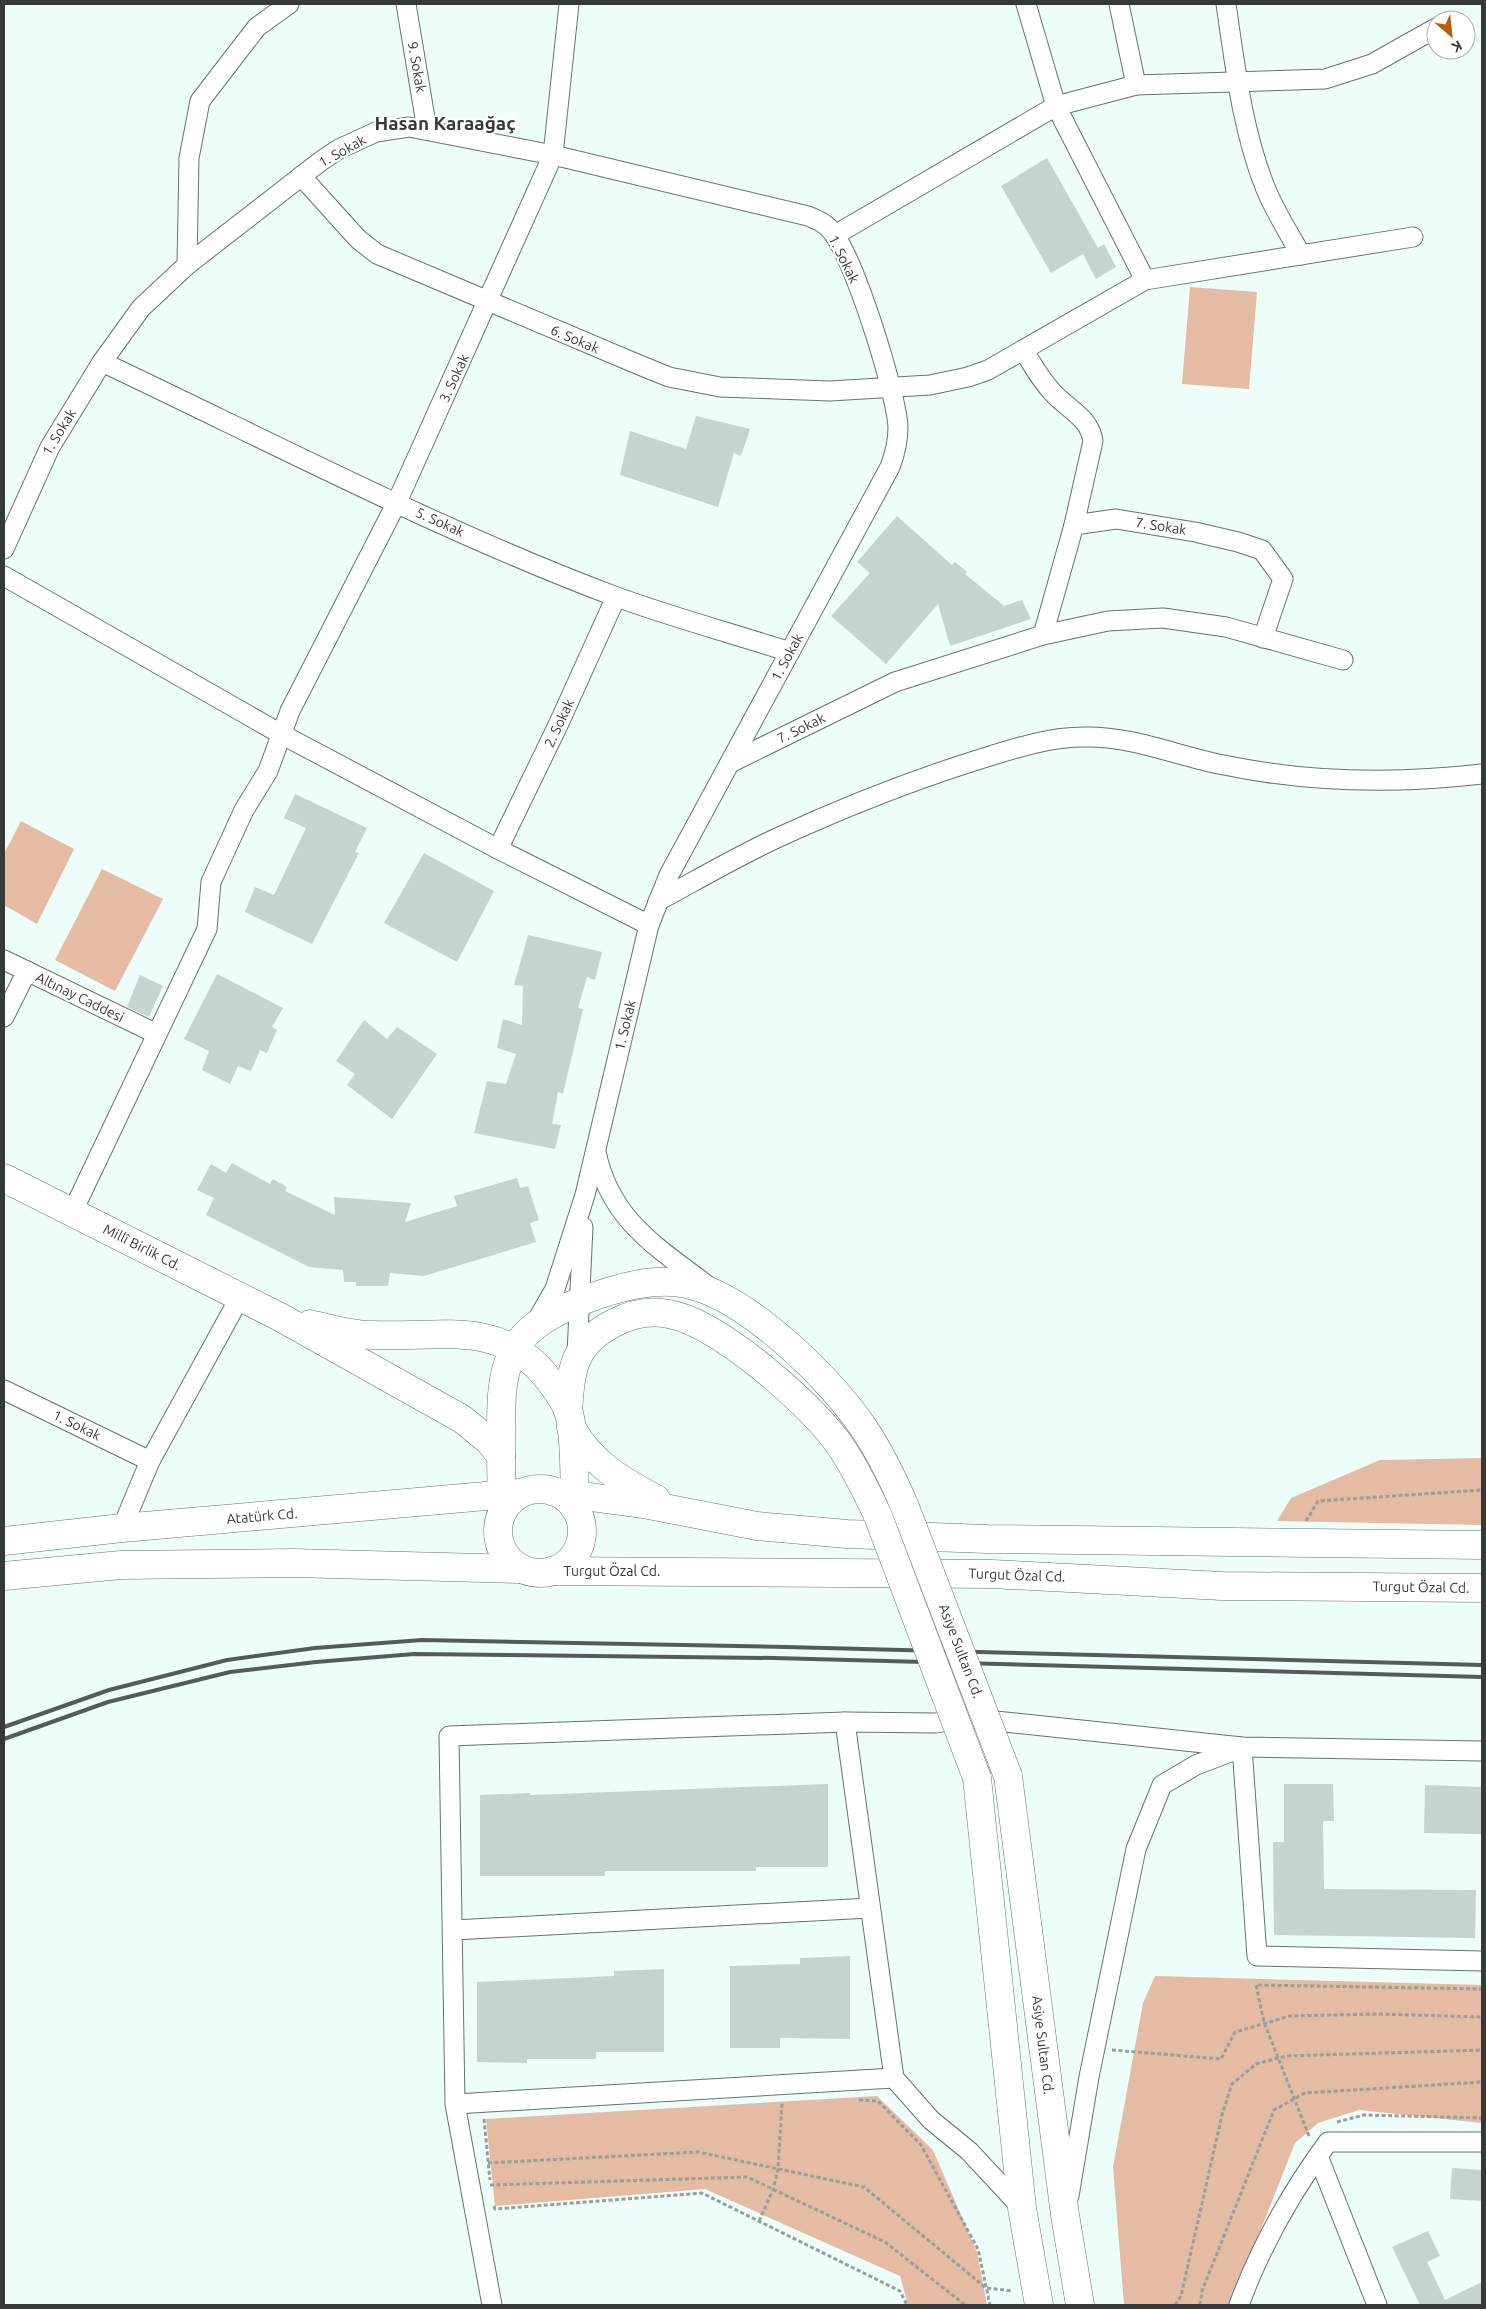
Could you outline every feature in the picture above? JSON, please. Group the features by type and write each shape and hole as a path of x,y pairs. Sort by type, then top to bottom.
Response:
{"main road":[{"name":"Millî Birlik Cd.","path":"4,1178 280,1317 462,1419 477,1429 501,1456"},
{"name":"Asiye Sultan Cd.","path":"514,1347 533,1328 569,1305 615,1290 652,1282 686,1284 721,1296 754,1318 797,1353 846,1405 878,1450 905,1507 1008,1776 1065,2215 1080,2305"},
{"path":"4,1576 121,1565 293,1563 551,1571 564,1565 574,1555 580,1543 582,1529 568,1498 570,1386 578,1354 589,1340 606,1327 638,1314 669,1314 702,1326 730,1345 771,1376 816,1416 836,1440 851,1464 878,1516 976,1778 1022,2208 1037,2299"},
{"name":"Millî Birlik Cd.","path":"280,1317 342,1332 373,1336 463,1335 491,1339 514,1347"},
{"path":"522,1569 510,1561 502,1550 498,1538 498,1524 509,1500 501,1456 503,1393 506,1367 514,1347 536,1365 550,1381 587,1451 610,1473 680,1511"},
{"path":"509,1500 534,1489 568,1498 680,1511 757,1526 847,1534 988,1539 1294,1541 1482,1545"},
{"name":"Atatürk Cd.","path":"4,1541 122,1528 509,1500"},
{"name":"Turgut Özal Cd.","path":"551,1571 992,1574 1222,1586 1482,1588"}],"street":[{"path":"187,266 190,158 200,101 258,27 289,4"},
{"name":"9. Sokak","path":"406,4 428,130"},
{"name":"3. Sokak","path":"72,1213 207,929 211,882 244,810 268,771 290,711 397,502 553,155 569,4"},
{"path":"1026,4 1056,106 1145,280 1413,237"},
{"path":"1119,4 1136,85"},
{"path":"1226,4 1238,83 1257,165 1266,189 1301,255"},
{"path":"835,234 1056,106 1136,85 1324,79 1372,64 1426,34"},
{"name":"1. Sokak","path":"4,549 50,447 102,362 141,308 187,266 301,176 339,149 376,132 409,128 428,130 553,155 808,216 828,226 835,234 861,295 890,389 898,424 898,438 890,468 730,763 658,901 649,925 585,1195"},
{"name":"6. Sokak","path":"301,176 358,239 372,250 488,302 637,364 692,383 720,387 794,391 890,389 930,385 968,377 988,370 1024,351 1145,280"},
{"path":"1024,351 1038,374 1055,395 1091,429 1093,441 1074,525 1042,635"},
{"name":"5. Sokak","path":"102,362 397,502 616,596 790,652"},
{"name":"7. Sokak","path":"1074,525 1116,519 1196,532 1262,550 1283,579 1263,638"},
{"path":"4,576 281,734 498,849 649,925"},
{"name":"2. Sokak","path":"498,849 559,723 616,596"},
{"name":"7. Sokak","path":"730,763 894,682 1042,635 1108,621 1163,618 1226,628 1343,660"},
{"path":"658,901 776,838 942,771 1032,743 1084,736 1134,741 1223,765 1300,777 1360,782 1431,780 1482,774"},
{"name":"Altınay Caddesi","path":"4,960 157,1034"},
{"path":"4,1017 27,971"},
{"path":"595,1148 605,1184 613,1200 625,1216 652,1242 721,1296"},
{"path":"569,1305 585,1195"},
{"path":"578,1354 569,1305 585,1195"},
{"path":"122,1528 150,1461 240,1297"},
{"path":"569,1305 590,1327 606,1327"},
{"name":"1. Sokak","path":"4,1390 150,1461"},
{"path":"492,2305 455,2104 454,1930 449,1736 845,1722 936,1723 967,1718 1242,1747 1482,1751"},
{"path":"845,1722 894,2078 931,2120 968,2152 1022,2208"},
{"path":"1242,1747 1257,1956 1482,1961"},
{"path":"1065,2215 1095,2049 1136,1848 1162,1785 1196,1765 1242,1747"},
{"path":"454,1930 870,1908"},
{"path":"455,2104 894,2078"},
{"path":"1239,2305 1250,2273 1328,2142 1482,2142"},
{"path":"1318,2156 1377,2305"}],"path":[{"path":"1294,1541 1318,1501 1482,1490"},
{"path":"1316,2132 1309,2136 1264,2022 1256,1985 1482,1989"},
{"path":"1095,2049 1221,2058 1235,2032 1264,2022 1290,2016 1378,2014 1482,2017"},
{"path":"1175,2305 1181,2296 1222,2115 1232,2084 1256,2064 1279,2058 1482,2050"},
{"path":"1200,2305 1202,2291 1274,2110 1305,2092 1482,2082"},
{"path":"759,2221 773,2190 778,2169 784,2098"},
{"path":"850,2100 878,2101 921,2145 978,2249 990,2305"},
{"path":"1328,2124 1364,2115 1482,2118"},
{"path":"491,2193 484,2118 494,2118"},
{"path":"488,2163 698,2152 864,2187 986,2288 1037,2299"},
{"path":"490,2185 747,2177 885,2242 965,2305"},
{"path":"493,2201 495,2209 702,2193 900,2291 907,2305"}],"shaded area":[{"path":"1190,287 1257,292 1249,389 1182,384"},
{"path":"21,821 74,849 37,924 4,905 4,854"},
{"path":"102,869 163,899 115,991 55,960"},
{"path":"1482,1458 1482,1525 1277,1521 1291,1498 1380,1460"},
{"path":"1155,1976 1482,1985 1482,2123 1359,2110 1318,2123 1295,2143 1231,2305 1124,2305 1113,2167 1143,2003"},
{"path":"877,2096 933,2150 977,2252 987,2305 908,2305 900,2276 705,2189 495,2206 486,2119"}],"building":[{"path":"1047,158 1098,248 1104,244 1116,267 1096,279 1083,254 1051,273 1001,186"},
{"path":"696,416 750,429 741,456 734,453 718,507 620,475 630,431 686,449"},
{"path":"897,516 952,565 955,562 967,572 965,574 1004,606 1022,600 1031,619 950,646 938,604 886,664 831,616 870,573 857,562"},
{"path":"295,794 367,828 355,852 359,853 312,944 245,912 255,887 274,895 306,828 284,818"},
{"path":"424,853 494,891 457,962 384,923"},
{"path":"528,935 602,952 595,980 587,977 578,1008 583,1009 563,1094 558,1092 552,1124 561,1125 555,1149 474,1133 487,1081 506,1084 516,1054 497,1048 503,1019 522,1025 523,986 514,985"},
{"path":"217,974 283,1008 272,1027 277,1030 267,1053 260,1050 251,1071 238,1066 230,1084 202,1070 209,1051 184,1039"},
{"path":"140,975 163,986 149,1017 127,1007"},
{"path":"364,1020 387,1039 397,1027 437,1054 392,1119 347,1085 355,1074 336,1061"},
{"path":"232,1163 270,1184 273,1179 287,1187 285,1191 335,1215 334,1197 411,1203 405,1222 457,1206 454,1196 517,1178 520,1188 528,1186 539,1220 530,1223 536,1242 424,1276 390,1273 388,1286 356,1286 356,1282 344,1282 343,1270 309,1267 206,1215 214,1198 197,1190 211,1164 226,1173"},
{"path":"828,1784 828,1867 756,1867 756,1871 605,1871 605,1876 480,1876 480,1795 530,1793 530,1795"},
{"path":"1284,1784 1333,1784 1334,1821 1323,1821 1324,1889 1476,1890 1475,1938 1274,1935 1273,1842 1284,1842"},
{"path":"1425,1785 1482,1787 1481,1834 1424,1833"},
{"path":"850,1956 850,2039 780,2038 780,2048 730,2048 730,1966 800,1964 800,1958"},
{"path":"664,1969 664,2052 596,2052 596,2059 527,2059 527,2063 477,2062 477,1982 614,1976 614,1971"},
{"path":"1452,2168 1482,2170 1482,2201 1450,2199"},
{"path":"1428,2231 1440,2256 1427,2262 1445,2300 1482,2282 1482,2305 1420,2305 1392,2247"}],"railway":[{"path":"4,1727 109,1690 227,1660 315,1648 422,1640 786,1647 1482,1665"},
{"path":"4,1739 108,1702 230,1672 316,1662 414,1654 774,1658 1482,1677"}],"district":[{"name":"Hasan Karaağaç","path":"445,123"}]}
